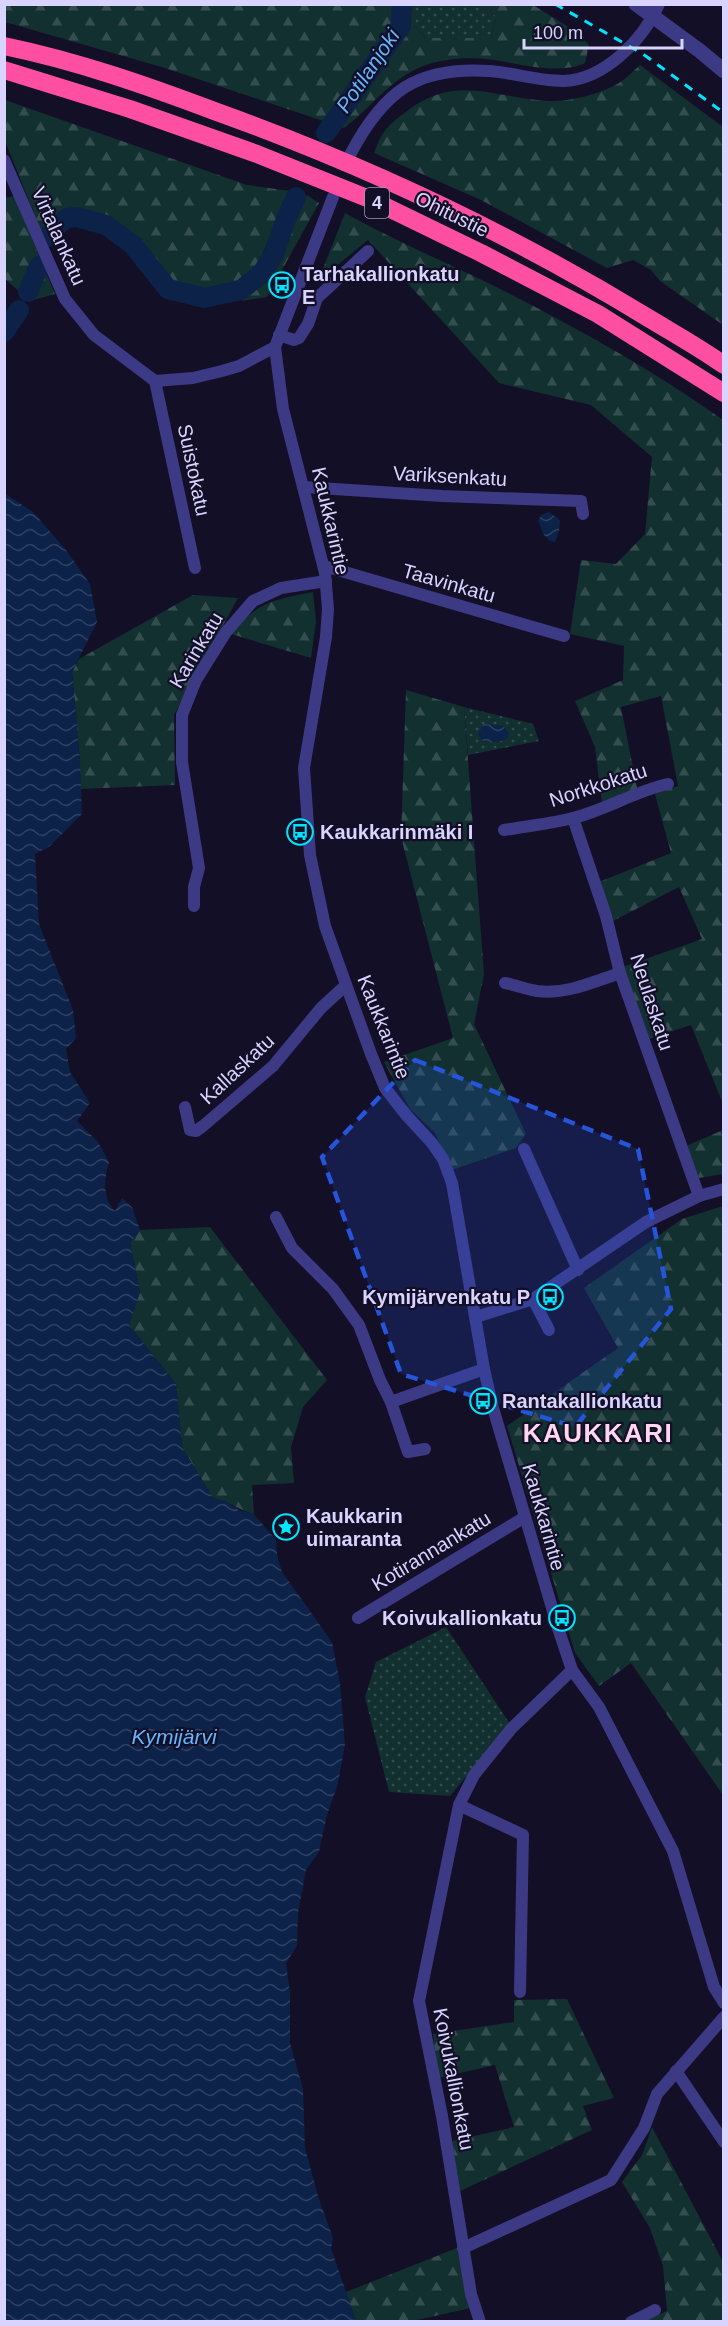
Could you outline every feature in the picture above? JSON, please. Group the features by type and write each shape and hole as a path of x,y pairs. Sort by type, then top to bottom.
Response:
{"highway":[{"name":"Ohitustie","path":"4,46 140,84 270,131 388,181 492,230 576,276 723,364"},
{"name":"Ohitustie","path":"4,70 257,153 372,200 598,314 723,393"}],"street":[{"path":"636,4 656,10 723,71"},
{"path":"351,153 366,126 384,103 404,87 429,75 458,70 491,71 563,81 584,78 611,63 630,46 656,10"},
{"name":"Virtalankatu","path":"4,160 64,299 94,336 155,381"},
{"name":"Kaukkarintie","path":"333,197 277,341 283,409 326,581 328,609 326,637 304,768 310,855 325,926 345,986 385,1088 406,1116 432,1143 443,1159 452,1183 484,1369 540,1574 572,1670 599,1707 673,1851 714,1987 723,2003"},
{"path":"155,381 192,378 239,366 277,341 298,338 308,324 317,298 368,251"},
{"name":"Suistokatu","path":"155,381 195,568"},
{"name":"Variksenkatu","path":"304,488 581,501 583,514"},
{"name":"Taavinkatu","path":"324,566 564,636"},
{"name":"Karinkatu","path":"194,906 194,887 199,868 182,762 182,715 196,680 226,632 253,601 281,588 326,581"},
{"name":"Norkkokatu","path":"504,830 573,818 628,799 648,788 668,784"},
{"name":"Neulaskatu","path":"573,818 606,916 620,973 699,1196"},
{"path":"505,983 538,991 557,992 620,973"},
{"name":"Kallaskatu","path":"185,1107 190,1130 196,1131 273,1066 321,1008 345,986"},
{"path":"524,1149 578,1270"},
{"path":"476,1317 533,1299 646,1222 699,1196 723,1189"},
{"path":"276,1217 292,1248 333,1289 359,1325 380,1380 392,1402 408,1452 426,1449"},
{"path":"533,1299 549,1330"},
{"path":"392,1402 484,1369"},
{"name":"Kotirannankatu","path":"358,1618 525,1517"},
{"name":"Koivukallionkatu","path":"480,2322 471,2294 442,2115 420,2001 459,1805 474,1775 511,1729 572,1670"},
{"path":"459,1805 523,1835 520,1992"},
{"path":"463,2248 611,2180 644,2128 657,2094 723,2018"},
{"path":"676,2071 723,2142"},
{"path":"631,2322 655,2310"}],"highlighted area":[{"path":"415,1060 638,1149 671,1309 575,1427 401,1374 322,1157"}],"green space":[{"path":"5,4 413,5 413,25 426,38 491,38 496,16 483,5 533,5 575,31 589,45 585,63 574,67 536,67 478,58 454,59 423,66 390,86 344,128 165,68 5,22"},
{"path":"413,5 483,5 496,16 491,38 426,38 413,25"},
{"path":"640,65 723,127 723,325 660,281 651,270 633,260 607,268 481,200 374,153 386,129 395,121 425,100 442,93 459,90 548,101 566,100 603,91 625,79"},
{"path":"5,100 247,185 290,191 255,271 237,284 206,290 170,281 138,238 107,219 64,211 43,236 5,141"},
{"path":"307,195 319,203 267,297 241,301 273,271 293,221"},
{"path":"14,196 55,294 30,301 5,279 5,198"},
{"path":"345,213 568,324 647,370 723,420 723,1104 691,1025 648,1039 623,967 702,939 679,887 611,922 599,882 671,853 655,794 678,786 661,696 621,707 637,788 602,803 595,747 575,701 623,680 624,646 570,634 581,560 616,564 645,534 652,457 591,405 499,383 368,240 318,281"},
{"path":"313,592 316,622 311,658 231,634 259,608 287,597"},
{"path":"193,595 238,598 174,715 175,785 80,789 80,760 72,672 79,659"},
{"path":"406,690 464,707 484,974 474,1024 526,1134 516,1148 452,1170 435,1133 410,1109 384,1062 453,1038 401,837"},
{"path":"464,707 533,724 539,741 468,755"},
{"path":"723,1130 723,1174 699,1178 686,1146"},
{"path":"724,1206 723,1795 631,1663 599,1686 575,1653 507,1426 618,1348 584,1288 682,1219"},
{"path":"210,1227 327,1380 303,1407 291,1447 294,1483 252,1485 254,1514 213,1498 182,1447 176,1384 129,1325 140,1292 130,1243 140,1230"},
{"path":"446,1627 510,1724 450,1796 389,1792 365,1697 376,1662"},
{"path":"567,1999 614,2098 583,2106 592,2130 460,2191 452,2141 514,2127 495,2065 438,2078 433,2034 514,2022 514,2000"},
{"path":"652,2127 723,2262 723,2321 644,2321 667,2311 663,2266 650,2228 622,2182 642,2155"},
{"path":"457,2248 471,2308 412,2321 356,2321 346,2292"}],"water":[{"name":"Kymijärvi","path":"4,493 33,512 66,550 90,584 97,622 72,672 82,814 50,846 35,854 39,924 73,1010 76,1038 66,1049 70,1072 90,1103 77,1121 98,1142 109,1162 105,1188 111,1206 115,1211 122,1198 132,1207 140,1230 130,1243 140,1292 129,1325 176,1384 182,1447 213,1498 226,1501 239,1510 254,1514 276,1540 282,1572 332,1642 340,1683 345,1744 338,1784 327,1815 319,1852 306,1870 298,1913 297,1946 286,1963 290,1993 290,2043 303,2089 305,2148 318,2196 333,2238 331,2248 356,2321 5,2321"},
{"path":"549,512 560,520 555,542 550,541 544,535 538,521 541,515"},
{"path":"484,724 503,726 509,733 508,738 494,742 480,739 478,733"}],"waterway":[{"name":"Potilanjoki","path":"326,133 401,26 402,4"},
{"name":"Potilanjoki","path":"48,237 67,218 77,217 106,225 133,245 168,289 204,298 241,290 262,273 274,254 296,197"},
{"name":"Potilanjoki","path":"28,292 39,266"},
{"name":"Potilanjoki","path":"4,332 19,310"}],"railway":[{"path":"555,4 643,54 724,113"}],"place":[{"name":"Tarhakallionkatu E","path":"282,285"},
{"name":"Kaukkarinmäki I","path":"300,832"},
{"name":"Kymijärvenkatu P","path":"550,1297"},
{"name":"Rantakallionkatu","path":"483,1401"},
{"name":"Kaukkarin uimaranta","path":"286,1527"},
{"name":"Koivukallionkatu","path":"562,1618"}],"district":[{"name":"KAUKKARI","path":"598,1433"}]}
